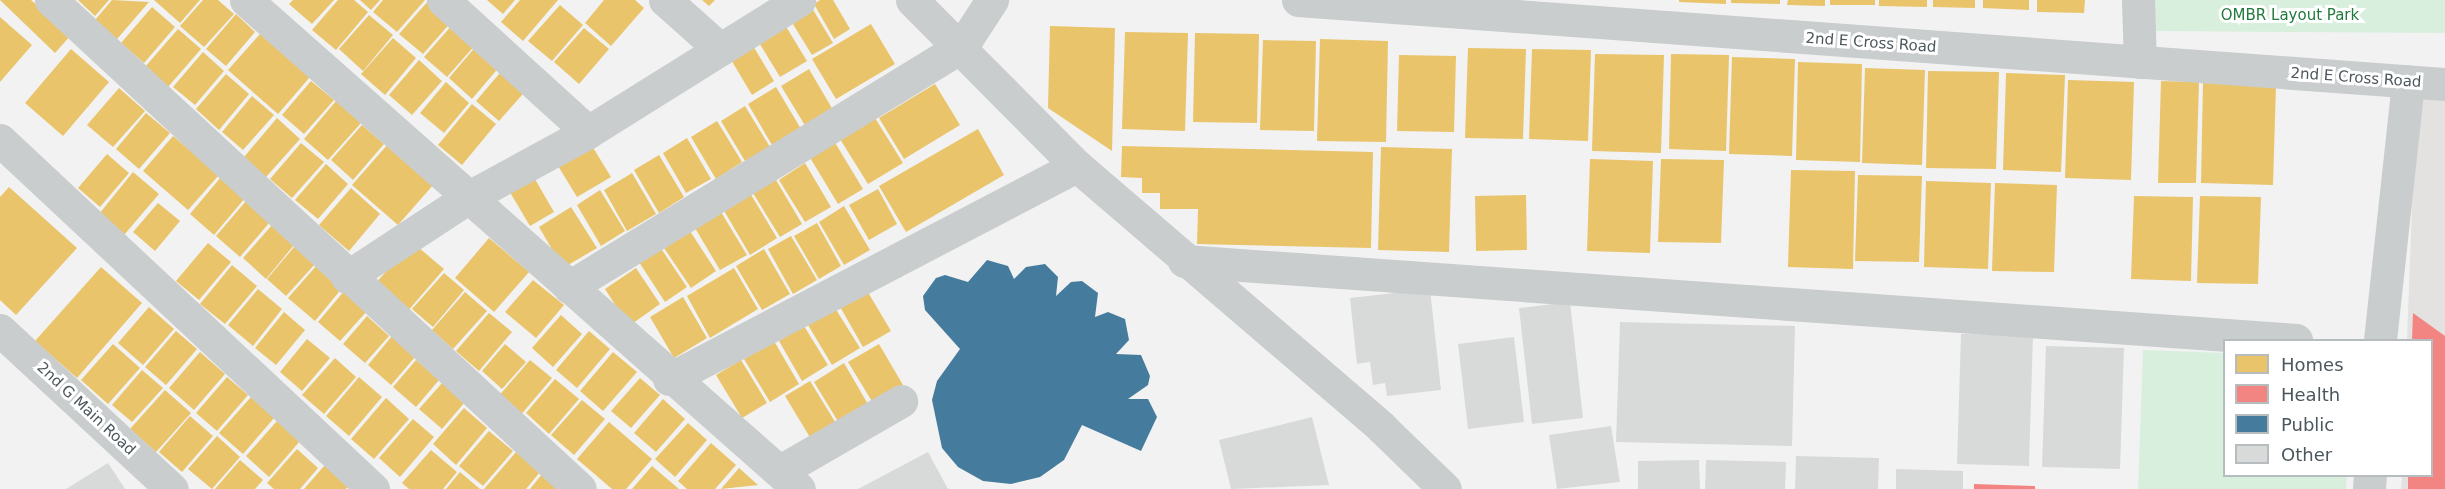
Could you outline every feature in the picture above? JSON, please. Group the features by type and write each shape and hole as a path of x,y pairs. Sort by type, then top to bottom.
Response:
{"street":[{"path":"51,0 347,277 580,489"},
{"path":"246,0 469,197 669,379 789,480 901,401"},
{"path":"443,0 588,132"},
{"path":"665,0 720,49"},
{"path":"347,277 469,197 588,132 799,0"},
{"path":"912,0 962,46 1077,166 1184,261 1382,427 1445,489"},
{"path":"569,287 962,46 992,0"},
{"name":"2nd E Cross Road","path":"1298,0 2445,84"},
{"path":"2138,0 2140,62"},
{"path":"2380,339 2408,82"},
{"path":"0,140 374,489"},
{"path":"669,379 1077,166"},
{"path":"1184,261 2282,339"},
{"name":"2nd G Main Road","path":"0,330 172,489"}],"shaded area":[{"path":"2416,99 2445,99 2445,489 2401,489 2402,477 2433,477 2433,339 2407,339"}],"green space":[{"name":"OMBR Layout Park","path":"2151,0 2445,0 2445,33 2151,31"},
{"path":"2143,350 2223,353 2223,477 2347,477 2346,489 2138,489"}],"building: Homes":[{"path":"0,0 31,0 71,35 55,53"},
{"path":"78,0 109,0 95,16"},
{"path":"112,0 149,2 117,39 95,20"},
{"path":"154,0 200,0 180,23"},
{"path":"203,0 218,0 234,14 204,47 180,26"},
{"path":"293,0 334,0 312,24 289,4"},
{"path":"338,0 354,0 368,12 336,50 312,30"},
{"path":"360,0 380,0 371,10"},
{"path":"383,0 425,0 397,32 373,12"},
{"path":"429,0 453,20 423,54 399,34"},
{"path":"487,0 515,0 503,14"},
{"path":"520,0 558,0 523,41 501,22"},
{"path":"604,0 635,0 644,8 611,46 585,23"},
{"path":"702,0 715,0 709,6"},
{"path":"820,0 833,0 850,29 834,39 814,4"},
{"path":"1679,0 1726,0 1726,4 1679,2"},
{"path":"1731,0 1780,0 1780,4 1731,3"},
{"path":"1788,0 1825,0 1825,6 1787,5"},
{"path":"1830,0 1875,0 1875,5 1830,5"},
{"path":"1879,0 1927,0 1927,7 1879,6"},
{"path":"1933,0 1975,0 1975,8 1933,7"},
{"path":"1983,0 2029,0 2029,10 1983,8"},
{"path":"2037,0 2085,0 2084,13 2037,12"},
{"path":"560,5 583,25 552,61 528,41"},
{"path":"152,7 175,27 144,63 121,43"},
{"path":"812,8 833,43 812,55 791,21"},
{"path":"236,14 255,32 226,66 206,49"},
{"path":"369,15 393,35 363,71 339,49"},
{"path":"0,17 32,45 0,82"},
{"path":"453,24 476,44 447,77 424,57"},
{"path":"871,24 895,64 836,99 812,59"},
{"path":"785,25 807,61 780,77 758,41"},
{"path":"1050,26 1115,28 1112,151 1048,108"},
{"path":"584,28 609,49 579,84 554,62"},
{"path":"178,29 201,49 168,87 145,67"},
{"path":"1125,32 1188,33 1185,131 1122,129"},
{"path":"1195,33 1259,34 1257,123 1193,122"},
{"path":"260,34 310,77 278,114 228,70"},
{"path":"393,38 416,58 385,95 361,74"},
{"path":"1320,39 1388,41 1386,142 1317,141"},
{"path":"1263,40 1316,41 1314,131 1260,130"},
{"path":"752,44 774,81 752,95 730,58"},
{"path":"477,45 500,66 472,99 449,78"},
{"path":"1468,48 1526,49 1523,139 1465,138"},
{"path":"71,49 109,82 63,136 25,103"},
{"path":"1532,49 1591,50 1588,141 1529,139"},
{"path":"203,52 224,71 195,105 173,87"},
{"path":"1595,54 1664,55 1661,153 1592,151"},
{"path":"1671,54 1729,55 1726,151 1669,149"},
{"path":"1399,55 1456,56 1454,132 1397,131"},
{"path":"1732,57 1795,59 1792,156 1729,154"},
{"path":"419,60 442,81 412,115 389,95"},
{"path":"1798,62 1862,64 1860,162 1796,160"},
{"path":"505,67 529,87 499,121 476,101"},
{"path":"1865,68 1925,70 1922,165 1862,163"},
{"path":"809,69 833,110 806,127 781,86"},
{"path":"1928,71 1999,72 1996,169 1926,168"},
{"path":"2006,73 2065,75 2061,172 2003,170"},
{"path":"226,74 249,94 219,130 196,109"},
{"path":"2068,80 2134,82 2131,180 2065,178"},
{"path":"311,81 334,100 304,134 282,115"},
{"path":"2161,81 2199,82 2196,183 2158,183"},
{"path":"446,82 469,103 444,133 420,113"},
{"path":"2203,83 2276,85 2273,185 2201,183"},
{"path":"935,84 960,125 904,159 879,118"},
{"path":"776,87 801,129 772,145 748,104"},
{"path":"119,88 145,111 113,147 87,125"},
{"path":"252,96 274,115 243,150 222,132"},
{"path":"336,101 361,123 328,160 304,139"},
{"path":"472,104 496,124 462,165 438,145"},
{"path":"745,106 770,147 745,161 721,121"},
{"path":"146,113 170,133 139,169 116,149"},
{"path":"277,118 300,139 266,177 244,157"},
{"path":"875,118 903,163 868,184 840,139"},
{"path":"717,121 742,162 716,179 691,137"},
{"path":"362,125 384,144 353,180 331,160"},
{"path":"978,129 1004,175 906,232 879,186"},
{"path":"173,136 219,175 188,210 143,171"},
{"path":"687,138 711,179 686,193 663,153"},
{"path":"589,141 611,177 577,197 555,161"},
{"path":"834,141 863,189 838,204 809,156"},
{"path":"301,143 324,162 292,198 270,179"},
{"path":"388,144 434,184 398,225 352,185"},
{"path":"1122,146 1373,152 1371,248 1197,244 1198,209 1160,209 1160,193 1142,193 1142,178 1121,177"},
{"path":"1381,147 1452,149 1449,252 1378,250"},
{"path":"107,154 129,173 100,207 78,188"},
{"path":"659,155 684,197 659,213 634,170"},
{"path":"1590,159 1653,161 1650,253 1587,251"},
{"path":"1661,159 1724,160 1721,243 1658,242"},
{"path":"805,163 831,207 805,222 779,180"},
{"path":"326,164 348,184 318,219 295,200"},
{"path":"1791,170 1855,171 1853,269 1788,267"},
{"path":"133,172 159,194 124,235 99,214"},
{"path":"632,173 656,214 627,231 604,190"},
{"path":"532,174 554,212 530,226 508,189"},
{"path":"1858,175 1922,176 1919,262 1855,261"},
{"path":"221,177 245,198 214,235 190,214"},
{"path":"776,180 802,224 780,237 753,193"},
{"path":"1926,181 1991,183 1988,269 1924,267"},
{"path":"1995,183 2057,185 2054,272 1992,271"},
{"path":"9,187 77,248 16,315 0,300 0,197"},
{"path":"351,188 380,214 349,251 319,225"},
{"path":"878,189 897,224 869,240 849,205"},
{"path":"600,190 625,231 601,246 577,205"},
{"path":"750,193 777,238 750,255 723,209"},
{"path":"1526,195 1527,250 1476,251 1475,196"},
{"path":"2134,196 2193,197 2191,281 2131,279"},
{"path":"2200,196 2261,197 2258,284 2197,283"},
{"path":"246,201 270,222 240,257 216,236"},
{"path":"158,203 180,221 155,251 133,232"},
{"path":"844,206 870,250 844,265 819,222"},
{"path":"571,207 597,248 563,268 539,227"},
{"path":"721,212 747,255 720,270 695,228"},
{"path":"817,223 841,266 819,279 794,236"},
{"path":"272,225 294,245 266,279 243,258"},
{"path":"688,228 716,271 691,288 662,245"},
{"path":"791,236 817,280 793,294 768,249"},
{"path":"489,238 529,272 494,312 455,278"},
{"path":"412,242 444,269 407,312 375,284"},
{"path":"208,243 231,262 199,300 176,281"},
{"path":"295,246 315,264 286,296 267,279"},
{"path":"660,247 687,287 665,302 639,262"},
{"path":"764,249 790,294 762,310 736,266"},
{"path":"232,265 257,286 225,324 200,304"},
{"path":"317,265 343,287 315,321 288,298"},
{"path":"101,267 142,303 77,378 35,341"},
{"path":"636,268 660,304 629,326 605,289"},
{"path":"734,268 758,309 710,338 687,296"},
{"path":"444,273 464,290 433,327 412,309"},
{"path":"533,280 564,305 536,338 505,312"},
{"path":"258,289 282,309 253,346 228,325"},
{"path":"866,289 891,331 863,347 839,305"},
{"path":"345,290 368,310 340,341 318,322"},
{"path":"465,292 487,311 453,349 432,330"},
{"path":"683,297 707,338 674,358 650,317"},
{"path":"149,307 174,329 143,365 118,343"},
{"path":"835,308 860,348 832,365 808,325"},
{"path":"284,312 305,330 276,365 255,348"},
{"path":"489,313 512,332 479,371 456,351"},
{"path":"561,315 582,334 553,367 532,348"},
{"path":"367,316 389,336 365,363 343,344"},
{"path":"804,326 828,365 802,381 779,341"},
{"path":"176,331 197,349 166,385 145,367"},
{"path":"589,331 610,349 577,388 556,370"},
{"path":"392,336 415,357 391,385 368,365"},
{"path":"307,339 330,358 302,391 280,372"},
{"path":"774,341 799,384 770,402 744,359"},
{"path":"113,344 140,368 108,404 81,380"},
{"path":"505,344 526,362 502,389 482,371"},
{"path":"879,344 903,385 873,403 848,362"},
{"path":"200,352 225,374 194,410 169,388"},
{"path":"613,352 637,372 603,411 580,391"},
{"path":"335,358 356,377 324,414 302,395"},
{"path":"416,360 439,380 416,407 393,387"},
{"path":"530,360 552,378 519,417 497,398"},
{"path":"741,360 767,403 742,418 716,375"},
{"path":"844,363 869,406 839,423 814,382"},
{"path":"142,370 163,388 132,422 112,405"},
{"path":"227,377 248,395 217,431 196,413"},
{"path":"359,377 382,397 349,436 326,416"},
{"path":"640,378 660,395 631,428 611,411"},
{"path":"555,379 579,399 549,434 526,413"},
{"path":"810,381 837,425 811,439 785,396"},
{"path":"443,382 465,402 442,429 419,409"},
{"path":"165,390 191,413 156,452 130,429"},
{"path":"251,397 274,418 243,454 219,433"},
{"path":"386,398 409,419 374,459 351,439"},
{"path":"663,399 685,419 656,452 634,433"},
{"path":"582,400 605,419 574,455 551,435"},
{"path":"464,408 487,428 456,465 433,444"},
{"path":"190,416 213,436 182,472 159,452"},
{"path":"413,419 434,437 400,477 379,458"},
{"path":"277,421 300,441 269,477 246,456"},
{"path":"609,422 652,459 626,489 612,489 577,459"},
{"path":"688,423 707,440 675,477 655,459"},
{"path":"489,431 513,451 483,486 459,466"},
{"path":"217,436 240,457 212,489 188,469"},
{"path":"711,443 736,465 715,489 687,489 678,481"},
{"path":"297,449 318,468 300,489 274,489 267,483"},
{"path":"431,450 457,472 443,489 409,489 402,483"},
{"path":"516,452 540,472 526,489 484,489"},
{"path":"240,460 263,480 255,489 215,489"},
{"path":"325,465 349,486 346,489 304,489"},
{"path":"652,466 679,489 632,489"},
{"path":"739,468 758,485 721,489"},
{"path":"460,472 480,489 446,489"},
{"path":"543,473 562,489 530,489"}],"building: Health":[{"path":"2413,313 2445,336 2445,489 2408,489 2408,477 2433,477 2433,339 2412,339"},
{"path":"1974,484 2035,486 2035,489 1974,489"}],"building: Public":[{"path":"987,260 1008,266 1014,279 1026,267 1045,264 1058,277 1056,296 1071,282 1082,281 1098,293 1095,317 1108,312 1125,319 1129,340 1116,354 1141,355 1150,376 1148,385 1128,399 1148,399 1157,417 1141,451 1082,425 1064,460 1040,477 1011,484 983,481 958,467 942,448 932,400 937,381 960,349 925,310 923,296 936,278 945,275 968,282"}],"building: Other":[{"path":"1430,289 1441,390 1387,396 1385,383 1373,385 1370,362 1357,364 1350,298"},
{"path":"1570,302 1583,418 1532,424 1519,308"},
{"path":"1620,322 1795,326 1792,446 1616,442"},
{"path":"1961,334 2033,335 2029,466 1957,464"},
{"path":"1514,337 1524,422 1468,429 1458,344"},
{"path":"2046,346 2124,348 2120,469 2042,467"},
{"path":"1312,417 1329,485 1231,489 1219,440"},
{"path":"1611,426 1620,482 1557,489 1549,435"},
{"path":"928,452 948,489 858,489"},
{"path":"1796,456 1879,458 1878,489 1795,489"},
{"path":"1699,460 1700,489 1638,489 1638,461"},
{"path":"1706,460 1786,462 1785,489 1705,489"},
{"path":"108,463 125,489 66,489"},
{"path":"1896,469 1963,471 1963,489 1896,489"}]}
